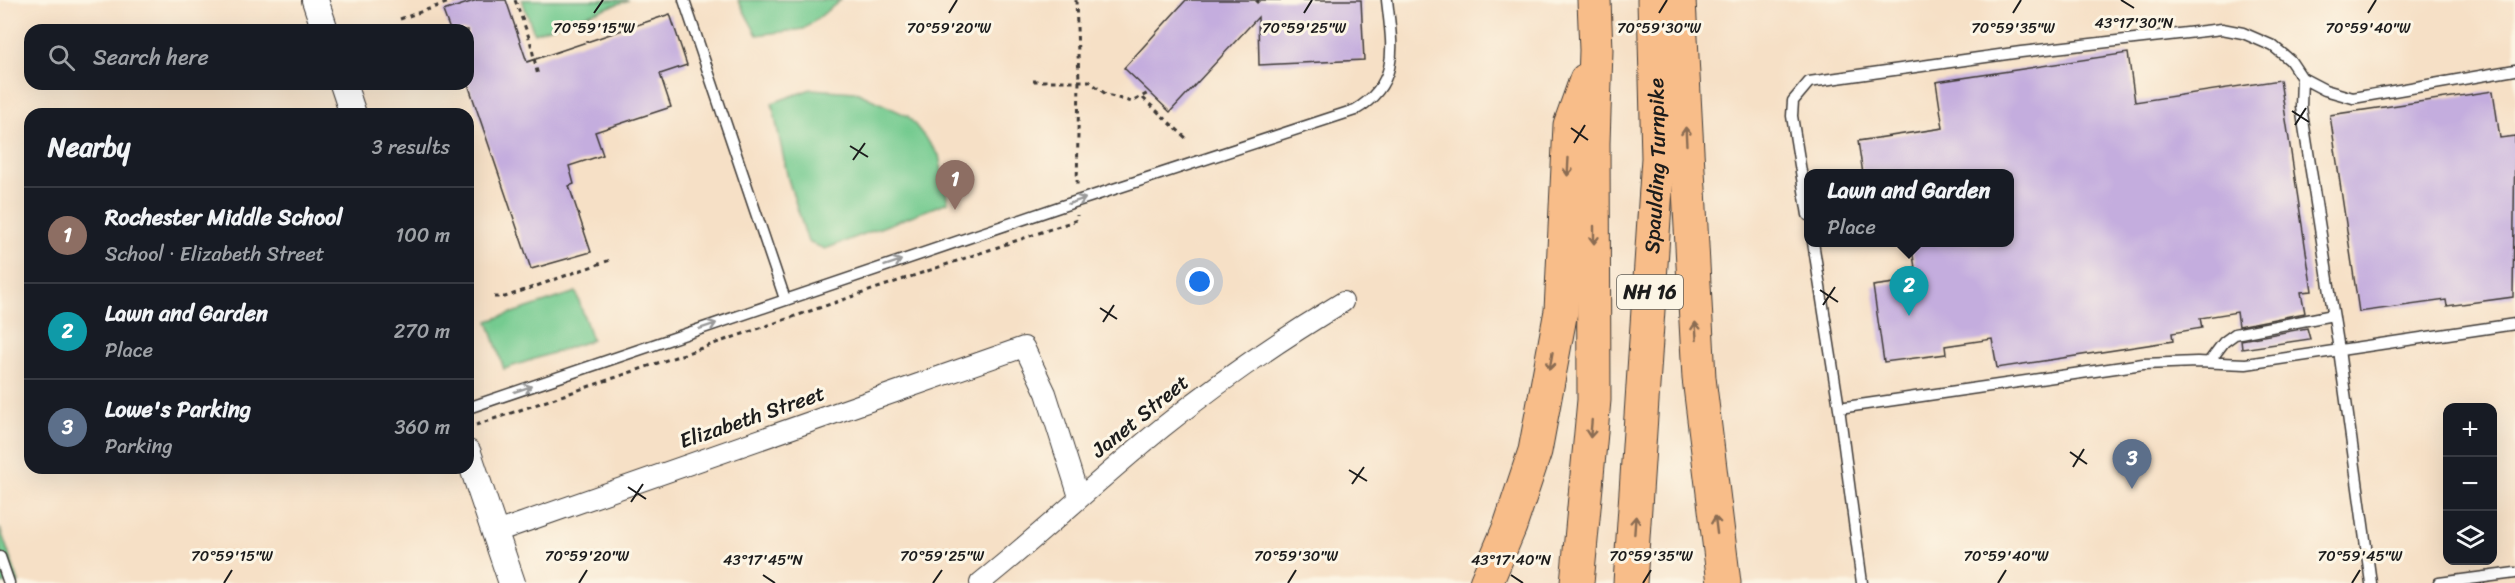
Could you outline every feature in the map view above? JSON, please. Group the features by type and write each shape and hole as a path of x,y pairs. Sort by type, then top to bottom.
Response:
{"highway":[{"name":"NH 16","path":"1577,583 1594,400 1593,143 1596,50 1594,0"},
{"name":"Spaulding Turnpike","path":"1630,583 1658,158 1654,0"},
{"path":"1679,0 1699,378 1724,583"},
{"path":"1486,583 1510,526 1535,451 1561,311 1570,125 1596,50"}],"street":[{"path":"315,0 323,24"},
{"path":"345,90 351,108"},
{"name":"Janet Street","path":"980,583 1079,497 1223,380 1269,347 1343,302"},
{"name":"Elizabeth Street","path":"496,532 1024,347 1046,393 1079,497"},
{"path":"474,470 512,583"}],"lane":[{"path":"684,0 785,299"},
{"path":"474,406 785,299 1355,110 1376,95 1389,70 1391,54 1387,0"},
{"path":"1804,186 1792,116 1793,101 1809,82 2021,52 2222,29 2242,33 2273,45 2290,60 2302,78 2325,90 2353,98 2515,70"},
{"path":"2302,78 2301,107 2339,350 2371,583"},
{"path":"1814,247 1839,408 1862,583"},
{"path":"2209,362 2224,342 2235,334 2333,315"},
{"path":"1839,408 2143,364 2209,362 2246,364 2515,324"},
{"path":"0,557 9,583"},
{"path":"2439,583 2515,573"}],"path":[{"path":"400,19 455,0"},
{"path":"515,0 530,40 538,76"},
{"path":"1034,81 1089,81 1119,100 1132,102 1150,92"},
{"path":"1142,98 1186,138"},
{"path":"494,297 505,297 613,259"}],"green space":[{"path":"522,0 629,0 534,33"},
{"path":"738,0 841,0 804,29 757,35"},
{"path":"811,89 856,92 908,116 939,155 948,202 825,249 808,242 788,179 772,103"},
{"path":"576,292 592,340 504,369 488,321"},
{"path":"0,528 19,583 0,583"}],"building":[{"path":"477,0 506,0 527,62 670,14 687,65 660,74 671,107 595,132 603,155 569,166 574,184 569,186 591,252 531,269 470,90 474,90 474,24 448,24 443,11"},
{"path":"1186,0 1361,0 1364,60 1259,65 1258,17 1170,112 1124,68"},
{"path":"2128,53 2135,102 2280,80 2312,291 2301,292 2305,313 2239,326 2237,312 2200,318 2202,328 2172,333 2173,341 1997,368 1992,339 1945,346 1946,354 1884,362 1873,286 1917,280 1912,247 2014,247 2014,169 1862,169 1858,141 1943,128 1936,82"},
{"path":"2493,91 2500,138 2515,136 2513,297 2447,306 2446,300 2359,312 2330,115"},
{"path":"2307,328 2310,339 2242,349 2241,340"}],"place":[{"name":"Rochester Middle School","path":"955,210"},
{"name":"Lawn and Garden","path":"1909,316"},
{"name":"Lowe's Parking","path":"2132,489"}]}
